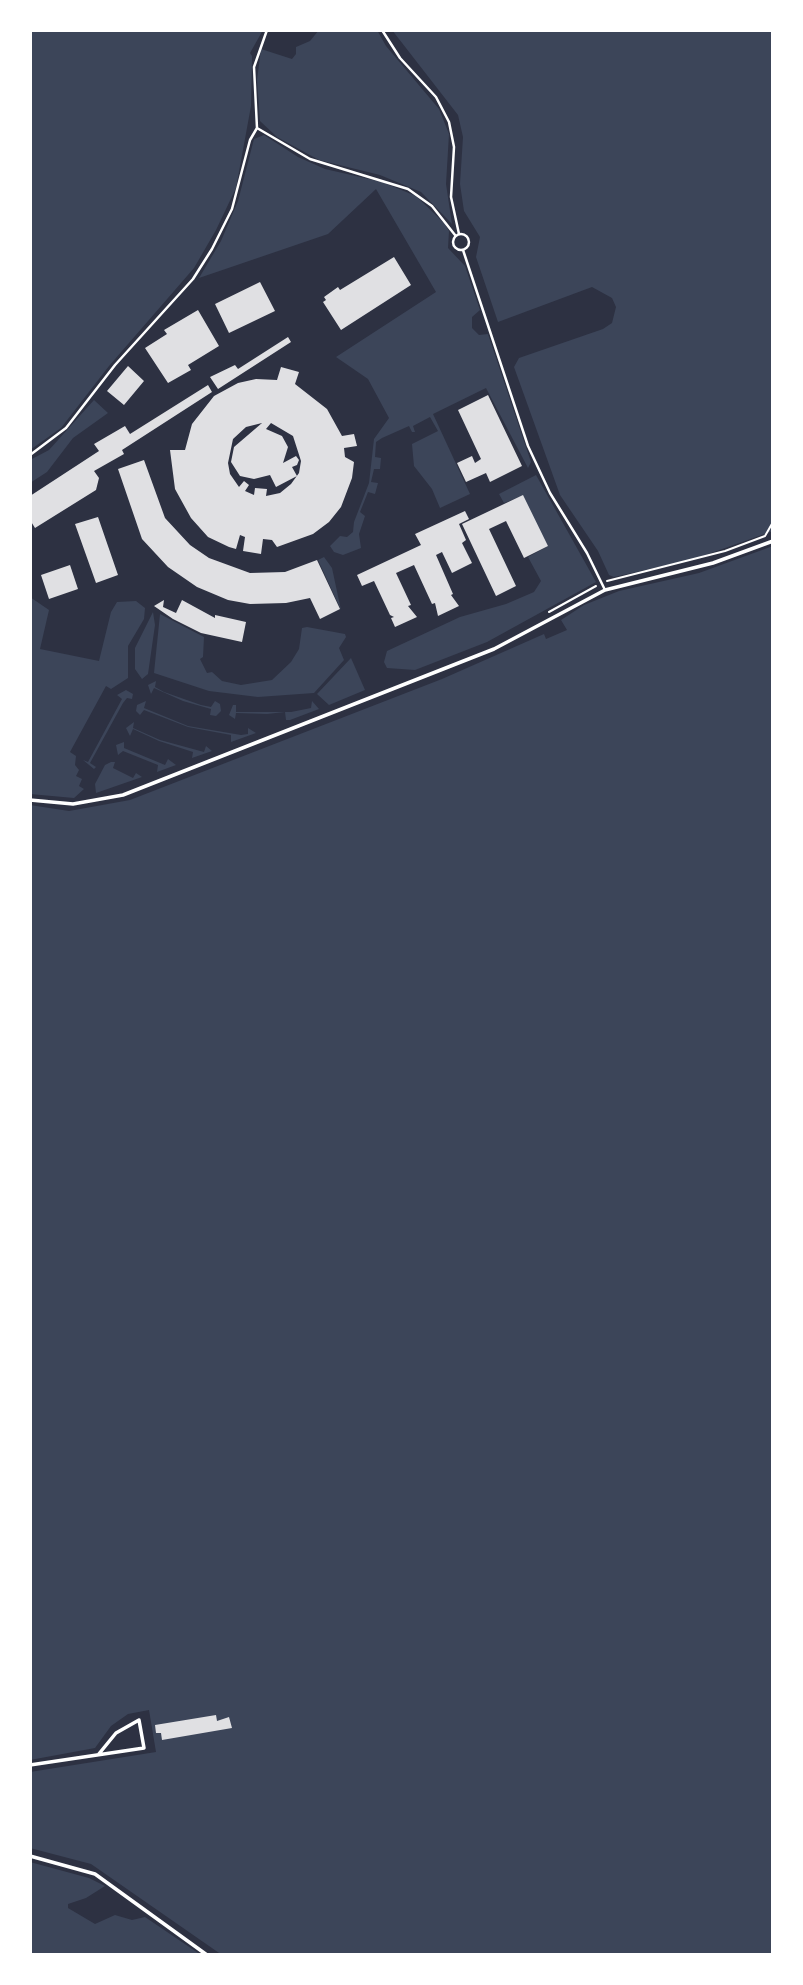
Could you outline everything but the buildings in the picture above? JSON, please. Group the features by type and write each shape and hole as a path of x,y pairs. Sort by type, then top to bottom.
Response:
{"street":[{"path":"30,455 66,428 115,365 193,279 232,209 250,140 257,128 254,67 267,30"},
{"path":"382,30 400,58 436,97 449,122 454,147 451,197 457,234 453,244 463,250 528,446 554,502 605,590"},
{"path":"257,128 310,159 408,189 432,206 457,234 465,234 468,246 463,250"},
{"path":"30,800 73,804 123,794 494,649 605,590 713,563 773,541"},
{"path":"30,1765 98,1755 144,1748 139,1720 117,1733 98,1755"},
{"path":"30,1856 95,1874 207,1955"}],"path":[{"path":"542,617 574,596 603,583 644,570 703,558 765,536 773,522"}],"shaded area":[{"path":"30,30 263,30 250,53 251,106 236,188 216,230 194,268 109,366 61,428 30,450"},
{"path":"319,30 377,30 386,46 439,109 449,134 446,184 452,224 421,192 380,175 319,160 277,137 260,121 257,80 261,49 292,59 296,54 296,47 310,41"},
{"path":"392,30 773,30 773,531 694,559 614,577 609,575 598,551 560,495 514,367 519,358 603,329 612,323 616,307 612,298 592,287 498,322 476,257 480,237 464,211 460,184 463,137 458,115"},
{"path":"264,135 298,157 325,169 382,182 416,196 444,223 449,231 448,248 465,266 480,310 472,317 472,328 479,335 488,334 531,462 528,468 486,388 433,414 470,494 440,508 432,489 414,466 412,444 438,431 430,417 413,426 415,432 412,432 409,426 382,438 376,442 375,457 381,458 380,469 374,469 371,482 378,483 375,494 368,492 360,512 365,516 359,534 361,548 343,555 334,552 330,546 340,536 347,537 353,532 354,522 369,483 374,439 389,418 368,379 336,357 436,292 376,189 328,234 199,278 221,241 238,201 254,139"},
{"path":"94,400 108,413 73,438 47,472 30,483 30,460 49,450"},
{"path":"536,475 596,582 487,642 415,670 387,668 384,662 387,651 460,617 506,604 534,592 541,581 528,557 548,546 522,496 504,503 499,494"},
{"path":"773,546 773,1955 222,1955 91,1864 30,1848 30,1772 156,1752 149,1710 128,1714 111,1726 95,1748 30,1760 30,805 69,811 130,800 442,679 544,634 546,639 567,630 561,620 584,605 619,591 699,573"},
{"path":"324,557 332,568 341,610 318,560"},
{"path":"30,597 49,610 40,649 99,661 111,612 117,602 136,601 145,608 144,619 128,646 128,678 111,689 106,686 70,752 76,756 75,765 79,770 76,776 82,779 79,786 84,789 74,798 30,794"},
{"path":"153,612 155,625 148,674 142,679 135,669 135,648"},
{"path":"160,614 204,637 203,657 200,659 207,673 212,672 222,681 241,685 272,680 291,662 299,649 302,628 307,627 345,634 346,637 339,648 344,660 314,693 258,697 209,691 154,673"},
{"path":"351,658 365,690 329,705 317,694"},
{"path":"156,681 155,687 164,692 211,707 215,701 220,704 221,711 216,716 210,715 211,709 183,701 154,688 151,694 148,685"},
{"path":"126,690 133,694 132,699 127,698 123,703 90,763 96,767 94,769 83,760 88,762 122,699 117,695"},
{"path":"146,701 144,708 188,726 241,735 248,734 248,728 256,733 231,742 231,735 188,727 144,710 140,715 136,711 137,705"},
{"path":"312,701 319,709 290,720 286,720 285,712 311,708"},
{"path":"233,705 236,705 236,712 285,712 236,713 235,719 229,715"},
{"path":"134,722 133,728 160,740 204,752 206,746 212,751 192,758 193,752 159,741 133,729 130,736 126,728"},
{"path":"124,742 124,748 165,765 168,759 176,765 157,772 158,765 123,751 118,755 116,745"},
{"path":"115,762 113,768 133,778 136,773 142,777 96,793 95,784 105,765"},
{"path":"30,1862 89,1878 105,1886 86,1898 68,1904 68,1908 95,1924 115,1915 132,1920 145,1917 201,1955 30,1955"}]}
